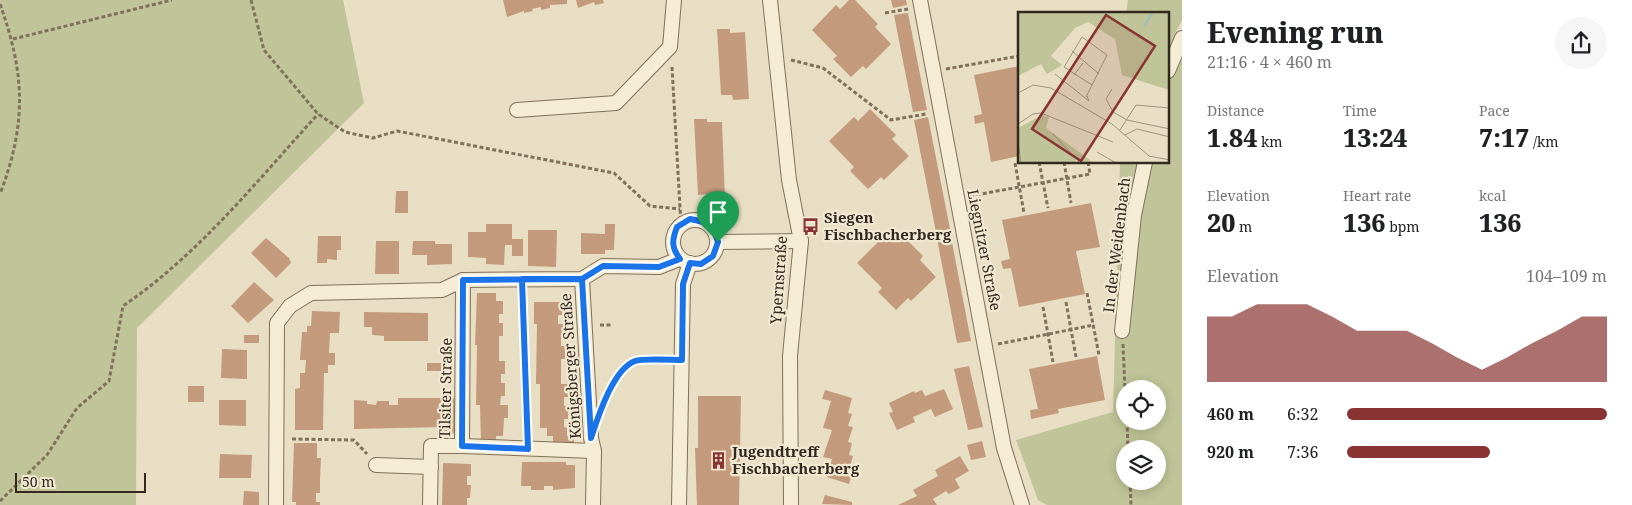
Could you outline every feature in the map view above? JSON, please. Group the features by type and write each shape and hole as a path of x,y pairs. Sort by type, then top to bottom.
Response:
{"street":[{"path":"517,110 616,103 670,47 674,0"},
{"name":"Ypernstraße","path":"770,0 789,180 801,241 790,356 791,505"},
{"name":"Liegnitzer Straße","path":"920,3 1004,448 1022,505"},
{"path":"1170,66 1182,38"},
{"name":"In der Weidenbach","path":"1122,331 1134,215 1145,164"},
{"path":"276,505 278,323 290,306 311,293 442,290 463,280 582,279 603,266 659,267 685,261 701,264 713,256 718,242 715,231 707,222 690,219 677,227 672,242 674,251 685,261"},
{"path":"718,242 801,241"},
{"path":"679,505 685,261"},
{"name":"Königsberger Straße","path":"582,279 594,451 593,505"},
{"name":"Tilsiter Straße","path":"430,505 431,446 462,446 463,280"},
{"name":"Königsberger Straße","path":"462,446 594,451"},
{"path":"376,465 430,467"}],"path":[{"path":"13,39 172,0"},
{"path":"251,0 264,50 318,114 345,132 373,138 398,131 614,173 650,206 680,209"},
{"path":"885,13 920,3"},
{"path":"0,4 13,39 22,102 13,160 0,194"},
{"path":"670,47 681,225"},
{"path":"933,71 1018,56"},
{"path":"776,57 823,68 891,120 912,116"},
{"path":"0,502 47,454 77,408 109,381 123,306 163,277 218,222 318,114"},
{"path":"1015,163 1024,213"},
{"path":"1039,164 1048,208"},
{"path":"1064,164 1071,203"},
{"path":"957,199 1090,174 1088,164"},
{"path":"522,279 528,449"},
{"path":"1087,293 1099,355"},
{"path":"1066,302 1076,357"},
{"path":"1043,307 1053,362"},
{"path":"985,347 1094,325"},
{"path":"1122,331 1125,380"},
{"path":"604,400 621,373 635,361 682,360"},
{"path":"276,439 354,440 376,465"},
{"path":"1130,490 1131,505"}],"green space":[{"path":"0,0 343,0 364,103 137,328 136,505 0,505"},
{"path":"1128,0 1182,0 1182,20 1175,34 1182,35 1182,505 1047,505 1038,500 1016,440 1113,412 1120,164 1170,164 1170,12 1126,12"}],"building":[{"path":"503,0 567,0 567,4 550,5 550,8 541,10 541,7 532,9 533,11 524,13 524,11 507,17"},
{"path":"576,0 603,0 604,3 595,5 594,2 578,8"},
{"path":"849,0 855,0 878,24 875,27 891,44 866,69 863,66 851,77 833,59 837,56 812,30 836,5 840,9"},
{"path":"891,0 906,0 907,5 893,8"},
{"path":"908,13 927,110 913,112 894,15"},
{"path":"717,29 730,29 730,33 745,32 749,99 733,100 732,95 721,95"},
{"path":"1018,66 1018,156 991,162 984,122 975,124 974,116 982,114 974,75"},
{"path":"870,109 896,135 892,139 909,156 884,180 881,177 868,189 850,171 854,167 829,141 854,117 858,121"},
{"path":"928,117 950,229 936,232 914,120"},
{"path":"694,119 707,119 707,122 722,122 725,199 710,199 709,194 698,195"},
{"path":"396,191 408,191 408,213 395,213"},
{"path":"1091,203 1100,247 1076,251 1085,294 1019,307 1011,268 1003,269 1001,261 1010,259 1002,220"},
{"path":"486,224 512,224 512,239 523,239 523,256 512,256 512,245 505,245 504,265 486,264 486,258 468,257 468,232 486,232"},
{"path":"605,224 615,224 614,250 605,250 605,254 581,254 581,233 605,234"},
{"path":"528,230 557,230 556,267 528,266"},
{"path":"897,230 923,256 920,260 936,277 911,301 908,298 896,310 878,292 882,288 857,263 882,238 885,242"},
{"path":"318,236 341,236 341,250 337,250 337,260 327,259 327,263 317,263"},
{"path":"951,237 971,341 957,343 937,239"},
{"path":"266,238 289,258 291,263 276,278 251,253"},
{"path":"376,241 399,241 399,274 375,274"},
{"path":"413,241 435,241 435,244 452,244 452,264 427,265 427,255 412,255"},
{"path":"254,282 274,300 248,323 231,306"},
{"path":"477,293 496,293 496,301 503,301 503,314 499,314 499,323 503,323 503,336 499,336 499,361 505,361 505,374 501,374 501,383 505,383 505,396 501,396 500,405 508,405 508,418 504,418 503,436 496,436 496,443 481,443 480,405 476,405 477,345 475,345"},
{"path":"534,302 562,302 562,315 558,315 558,324 565,324 565,337 561,337 561,346 565,346 565,359 561,359 561,384 568,384 568,397 564,397 564,406 568,406 568,419 564,419 564,427 567,428 567,436 574,436 574,447 553,446 553,436 547,436 547,428 540,428 540,384 536,384 537,324 534,324"},
{"path":"312,311 340,312 339,333 330,333 329,353 335,353 335,365 328,365 328,373 324,373 323,430 295,430 295,389 300,388 300,373 305,373 306,360 300,360 302,332 307,332 307,326 311,326"},
{"path":"364,312 428,313 428,341 384,341 384,336 372,335 372,327 364,327"},
{"path":"244,335 259,335 259,343 244,343"},
{"path":"222,349 247,350 247,379 221,378"},
{"path":"1097,356 1105,400 1058,409 1059,413 1031,419 1030,410 1038,409 1029,369"},
{"path":"427,363 451,363 451,371 427,371"},
{"path":"969,366 983,427 968,430 954,369"},
{"path":"188,386 204,386 204,402 188,402"},
{"path":"944,389 953,409 935,417 931,409 913,417 915,422 897,430 889,413 893,412 889,403 914,391 915,393 922,390 925,396"},
{"path":"825,390 852,398 848,413 852,414 848,426 853,427 848,442 852,443 849,455 853,456 849,470 853,472 849,484 827,477 832,459 823,457 832,430 823,428 831,401 822,399"},
{"name":"Jugendtreff Fischbacherberg","path":"698,396 741,396 739,505 697,505 695,448 698,448"},
{"path":"398,398 458,398 458,434 442,433 442,427 354,429 354,400 367,401 367,404 376,405 377,401 389,401 389,405 398,405"},
{"path":"219,400 246,400 246,426 219,425"},
{"path":"982,441 986,457 971,460 967,445"},
{"path":"294,443 317,443 317,458 321,458 320,493 316,493 316,502 320,502 320,505 296,505 296,502 292,502"},
{"path":"220,454 252,455 251,478 219,478"},
{"path":"960,456 969,471 955,479 960,488 949,494 946,491 933,499 937,505 898,505 917,496 913,490 938,476 935,470"},
{"path":"522,462 566,462 566,465 575,465 575,488 553,490 553,486 544,486 544,490 531,490 531,486 521,486"},
{"path":"443,463 471,464 471,476 467,476 467,485 471,485 470,498 467,498 467,505 442,505"},
{"path":"244,491 259,492 259,505 243,505"},
{"path":"825,495 852,502 852,505 822,504"}],"place":[{"name":"Siegen Fischbacherberg","path":"810,227"},
{"name":"Jugendtreff Fischbacherberg","path":"718,461"}],"route":[{"path":"718,242 713,256 701,264 690,263 683,284 682,360 635,361 621,373 604,400 591,438 582,279 522,279 528,449 462,446 463,280 522,279 582,279 603,266 659,267 680,259 674,251 672,242 677,227 690,219 707,222 715,231 718,242"}]}
